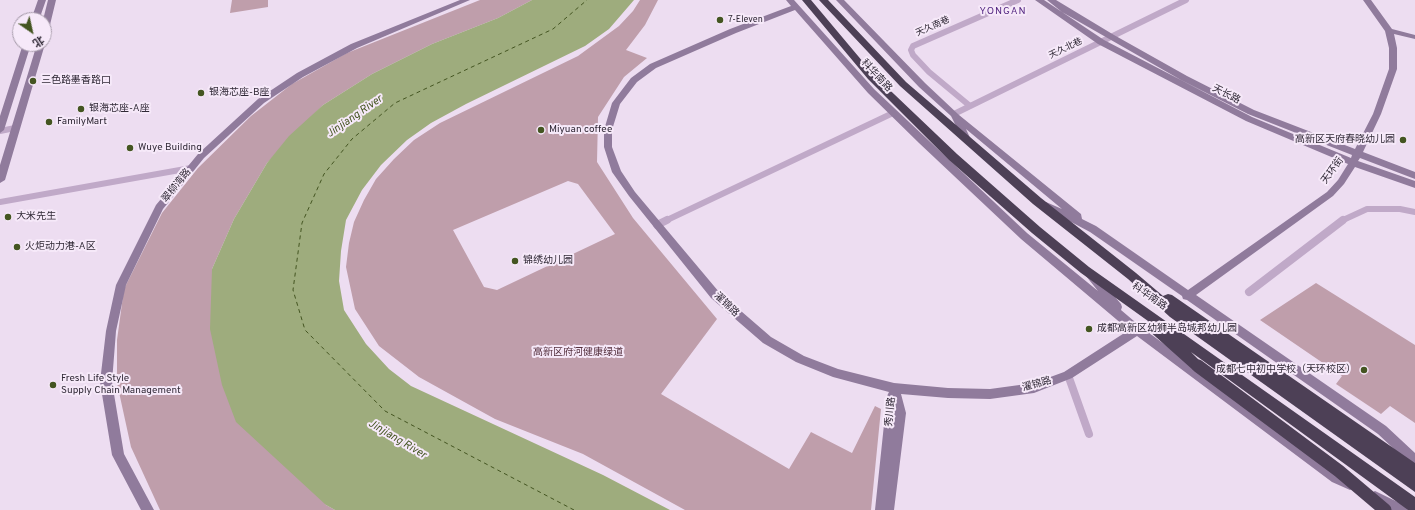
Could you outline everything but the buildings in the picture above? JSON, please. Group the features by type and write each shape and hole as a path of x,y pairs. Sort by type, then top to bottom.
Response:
{"highway":[{"name":"科华南路","path":"806,0 871,77 953,157 1085,270 1199,350 1415,506"},
{"name":"科华南路","path":"823,0 903,84 1037,201 1132,276 1174,313 1415,485"},
{"path":"1132,276 1230,343 1381,450 1415,471"},
{"path":"1114,290 1198,366 1339,471 1385,510"}],"street":[{"path":"38,12 42,0"},
{"path":"49,12 52,0"},
{"name":"翠柳湾路","path":"148,510 118,455 106,382 112,331 121,285 160,207 200,156 261,101 300,75 354,46 466,0"},
{"name":"科华南路","path":"840,0 899,61 954,114 967,140"},
{"name":"天久南巷","path":"970,106 929,72 913,55 911,50 913,46 1018,0"},
{"name":"天长路","path":"1039,0 1101,42 1249,119 1356,158 1415,176"},
{"name":"天长路","path":"1051,0 1110,37 1184,78 1251,112 1415,185"},
{"name":"天久北巷","path":"954,114 1186,0"},
{"name":"天环街","path":"1187,296 1330,194 1341,182 1356,158 1377,114 1393,69 1393,48 1389,31 1367,0"},
{"name":"科华南路","path":"793,3 837,54 892,113 922,141 953,157"},
{"name":"濯锦路","path":"793,3 653,66 634,80 616,103 608,130 608,147 617,172 657,225 715,295 766,340 800,359 837,374 894,388 948,393 990,394 1034,388 1068,375 1137,330"},
{"path":"1389,31 1415,37"},
{"path":"14,128 0,130 24,52"},
{"path":"0,180 14,128 38,52"},
{"path":"837,54 871,77"},
{"path":"899,61 903,84"},
{"path":"657,225 892,113"},
{"path":"954,114 1093,229 1187,296 1382,430 1415,461"},
{"path":"922,141 1024,236 1137,330 1336,478 1402,510"},
{"path":"0,202 191,168"},
{"path":"1037,201 1093,229"},
{"path":"1249,292 1342,221 1367,209 1400,209 1415,212"},
{"path":"1085,270 1137,330"},
{"path":"1068,375 1088,434"},
{"name":"秀川路","path":"880,510 894,388"},
{"name":"秀川路","path":"888,510 900,413 894,388"}],"green space":[{"path":"232,0 268,0 268,7 230,13"},
{"path":"480,0 532,0 498,18 432,44 372,74 323,105 267,163 234,219 212,269 326,505 335,510 160,510 131,447 117,383 117,340 124,289 162,213 198,168 251,116 292,84 347,53"},
{"name":"高新区府河健康绿道","path":"640,0 658,0 645,25 626,50 647,58 624,77 598,117 597,162 633,218 717,319 661,394 789,469 811,432 852,453 875,406 881,409 871,510 685,510 583,454 495,419 419,377 379,346 355,309 346,267 349,243 354,222 376,179 394,159 414,140 440,123 578,56 619,26 633,11","holes":["568,181 578,184 615,234 497,290 484,287 453,230"]},
{"path":"1316,283 1415,345 1415,423 1390,406 1381,414 1336,384 1342,376 1260,320"}],"water":[{"name":"Jinjiang River","path":"532,0 634,0 609,29 585,46 466,104 431,123 407,140 381,165 362,190 346,220 341,251 339,281 344,310 366,344 389,369 411,386 603,475 670,510 335,510 326,505 236,422 222,385 210,329 212,269 234,219 267,163 289,136 323,105 372,74 432,44 498,18"}],"ferry route":[{"path":"574,510 385,411 305,330 293,290 302,223 324,174 352,139 395,103 553,29 587,0"}],"place":[{"name":"7-Eleven","path":"720,20"},
{"name":"三色路墨香路口","path":"33,81"},
{"name":"银海芯座-B座","path":"201,93"},
{"name":"银海芯座-A座","path":"81,109"},
{"name":"FamilyMart","path":"49,122"},
{"name":"Miyuan coffee","path":"541,130"},
{"name":"高新区天府春晓幼儿园","path":"1403,140"},
{"name":"Wuye Building","path":"130,148"},
{"name":"大米先生","path":"8,217"},
{"name":"火炬动力港-A区","path":"17,247"},
{"name":"锦绣幼儿园","path":"515,261"},
{"name":"成都高新区幼狮半岛城邦幼儿园","path":"1089,329"},
{"name":"成都七中初中学校（天环校区）","path":"1364,370"},
{"name":"Fresh Life Style Supply Chain Management","path":"53,385"}],"district":[{"name":"YONGAN","path":"1003,12"}]}
